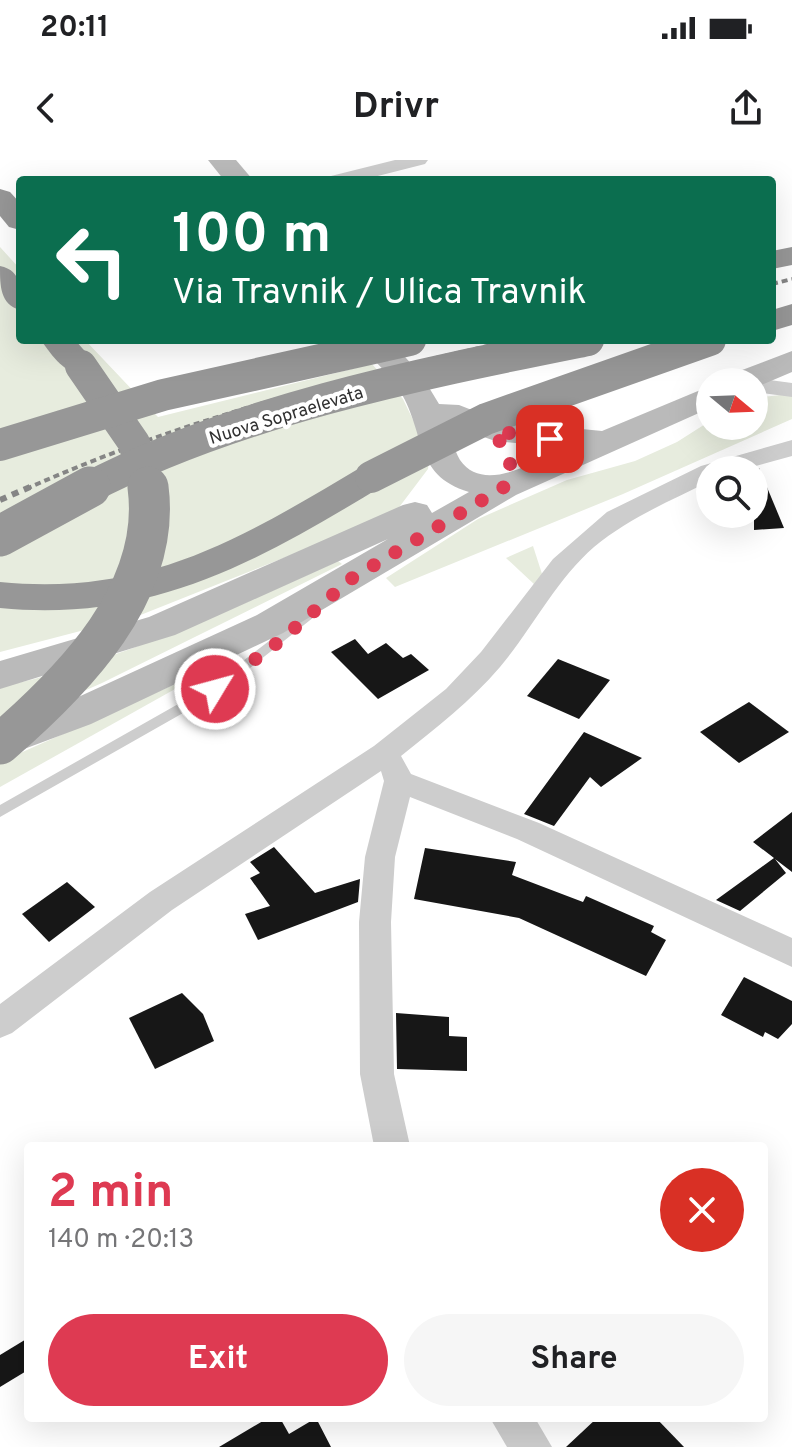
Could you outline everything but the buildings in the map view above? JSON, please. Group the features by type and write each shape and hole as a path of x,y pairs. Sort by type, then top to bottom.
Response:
{"highway":[{"path":"0,198 16,216"},
{"path":"0,275 16,295"},
{"path":"0,744 72,678 108,631 134,583 145,537 149,493 138,454 113,407 60,344"},
{"name":"Nuova Sopraelevata","path":"0,445 163,395 392,344"},
{"name":"Nuova Sopraelevata","path":"0,536 67,498 151,459 267,418 334,397 570,344"},
{"path":"0,595 67,599 152,584 257,542 371,477 486,419 699,344"}],"main road":[{"path":"222,160 236,176"},
{"path":"376,344 419,396 453,416 495,431 609,441"},
{"path":"768,371 792,361"},
{"path":"419,396 442,465 457,477 479,485 504,487"},
{"path":"0,675 55,661 162,626 409,515 504,487 696,402"},
{"path":"0,744 163,675 270,624 504,487 511,466 495,431"},
{"path":"409,515 432,487 442,465"}],"street":[{"path":"354,176 418,160"},
{"path":"768,387 792,390"},
{"path":"764,456 792,448"},
{"path":"0,1023 161,901 392,768 482,668 562,565 583,543 616,518 696,478"},
{"path":"392,768 792,953"},
{"path":"391,1142 377,1074 375,922 392,768"},
{"path":"513,1422 532,1447"}],"lane":[{"path":"0,812 215,689 281,640 351,579"}],"shaded area":[{"path":"0,247 16,265 16,344 89,344 158,417 372,364 403,399 430,455 428,469 394,514 138,616 0,652"},
{"path":"768,396 792,396 792,419 768,430"},
{"path":"696,430 696,440 745,440 709,456 696,456 696,462 623,494 395,587 386,578 478,519 567,480 635,461"},
{"path":"533,546 543,577 535,585 506,558"},
{"path":"338,561 342,564 102,683 0,728 0,687 130,649"},
{"path":"218,665 0,787 0,762"}],"railway":[{"path":"776,283 792,279"},
{"path":"26,489 145,441 266,402 498,344"},
{"path":"0,500 30,487"}],"route":[{"path":"215,689 281,640 351,579 504,487 511,466 495,431 550,439"}]}
